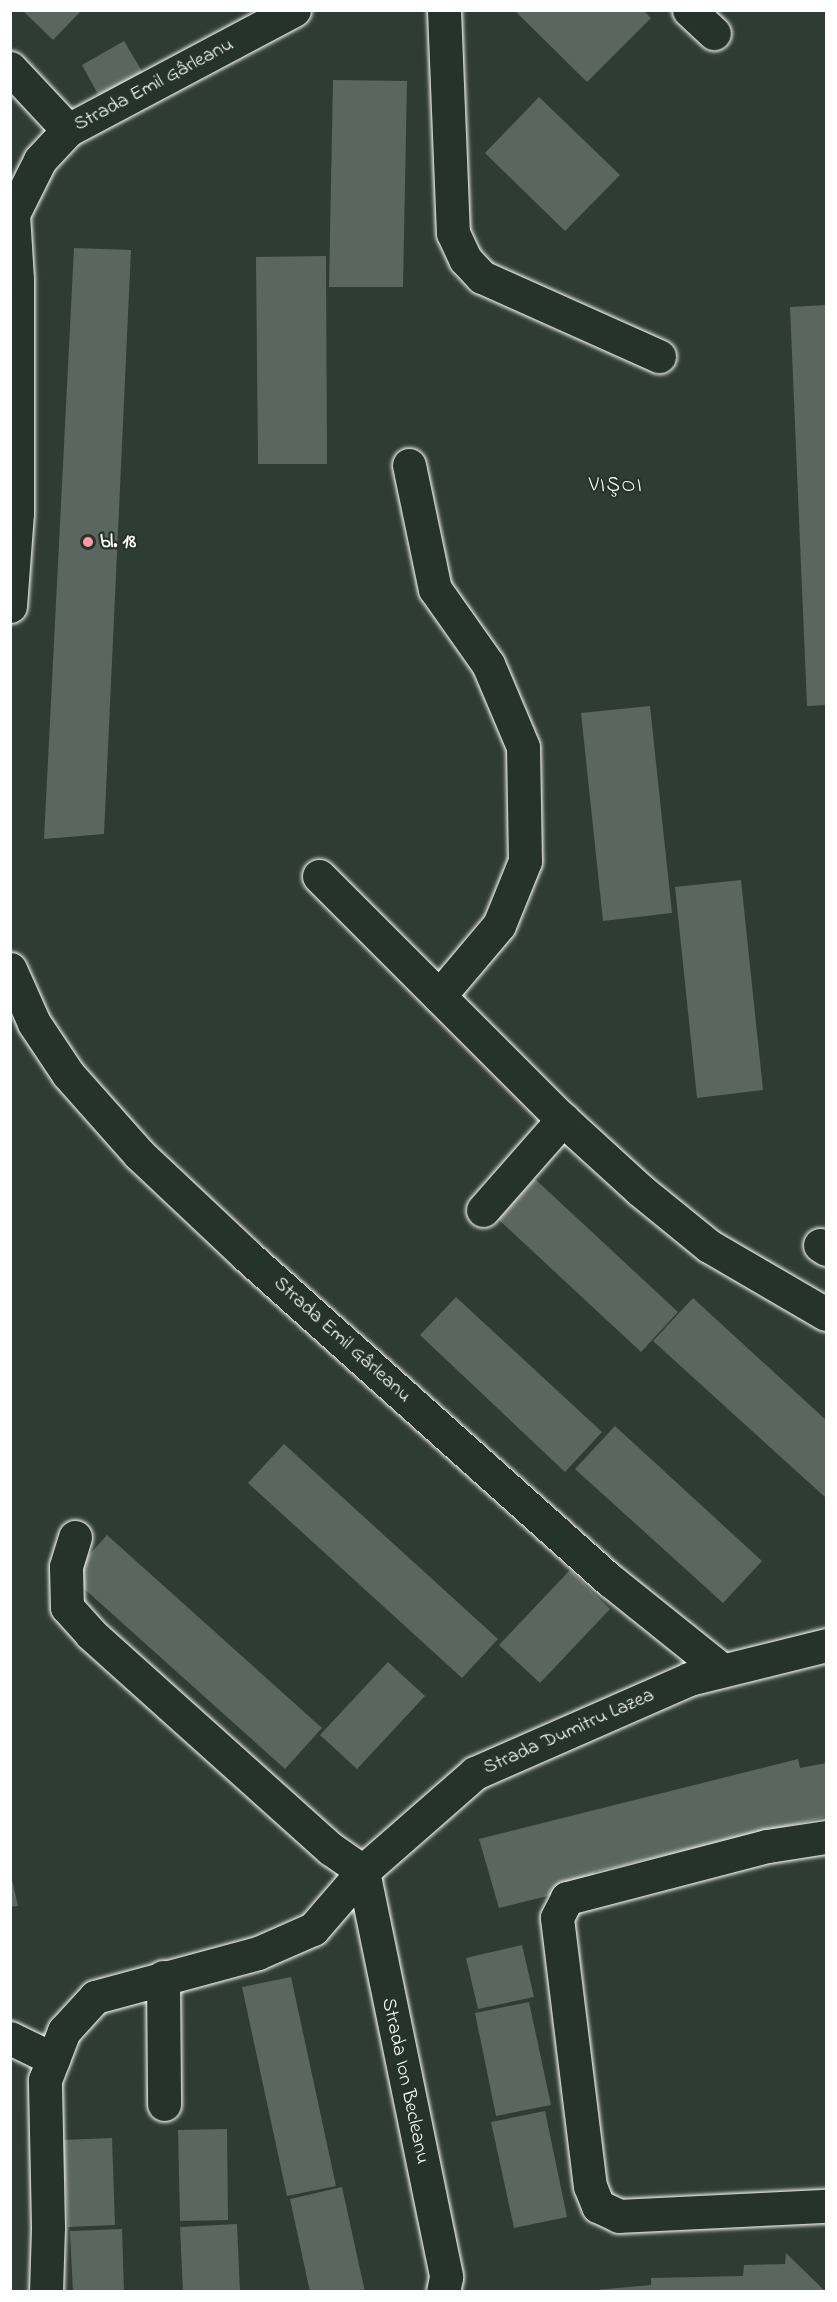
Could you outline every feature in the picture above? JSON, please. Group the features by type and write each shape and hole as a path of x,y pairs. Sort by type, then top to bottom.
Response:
{"street":[{"name":"Strada Emil Gârleanu","path":"10,606 17,513 17,279 13,214 40,160 68,130 294,10"},
{"path":"444,10 453,233 465,259 482,277 659,356"},
{"path":"688,10 714,33"},
{"path":"10,68 68,130"},
{"path":"409,465 435,589 488,664 522,747 525,861 499,925 439,996"},
{"path":"319,876 563,1119 640,1190 709,1246 826,1314"},
{"name":"Strada Emil Gârleanu","path":"10,969 34,1023 68,1074 139,1154 246,1255 610,1581 722,1670"},
{"path":"483,1210 563,1119"},
{"path":"75,1537 66,1568 67,1607 91,1634 322,1841 363,1871"},
{"name":"Strada Dumitru Lazea","path":"46,2292 48,2227 45,2080 63,2031 95,1997 258,1953 313,1929 363,1871 475,1773 689,1678 826,1645"},
{"path":"826,1837 766,1846 567,1898 557,1918 590,2186 598,2206 619,2216 826,2206"},
{"name":"Strada Ion Becleanu","path":"363,1871 446,2277 443,2292"},
{"path":"163,1977 164,2104"},
{"path":"10,2038 52,2059"}],"building":[{"path":"22,10 82,10 53,40"},
{"path":"514,10 643,10 651,18 587,82"},
{"path":"124,41 143,73 100,98 82,65"},
{"path":"333,80 407,81 403,287 329,287"},
{"path":"539,97 620,175 565,231 485,153"},
{"name":"bl. 18","path":"74,248 131,250 104,834 44,839"},
{"path":"326,256 327,464 258,464 256,257"},
{"path":"826,305 826,705 807,706 790,307"},
{"path":"650,706 672,913 603,921 581,713"},
{"path":"741,880 763,1090 697,1098 675,887"},
{"path":"535,1179 678,1312 641,1352 498,1219"},
{"path":"456,1297 602,1432 565,1472 420,1335"},
{"path":"693,1298 826,1420 826,1498 653,1341"},
{"path":"615,1426 762,1561 723,1603 575,1469"},
{"path":"284,1444 498,1639 462,1678 248,1483"},
{"path":"107,1535 322,1728 285,1769 70,1576"},
{"path":"570,1570 610,1609 540,1683 499,1645"},
{"path":"388,1662 425,1696 357,1769 320,1735"},
{"path":"798,1759 800,1768 826,1763 826,1817 594,1872 597,1884 499,1908 479,1839"},
{"path":"10,1876 18,1906 10,1907"},
{"path":"522,1945 534,1997 478,2009 466,1958"},
{"path":"291,1977 336,2186 287,2196 242,1987"},
{"path":"529,2002 551,2105 496,2116 475,2013"},
{"path":"545,2111 567,2217 514,2228 491,2122"},
{"path":"227,2129 228,2220 180,2221 178,2130"},
{"path":"112,2138 115,2225 68,2227 63,2140"},
{"path":"342,2187 365,2292 310,2292 290,2199"},
{"path":"237,2224 240,2292 183,2292 180,2227"},
{"path":"122,2229 124,2292 73,2292 70,2231"},
{"path":"786,2253 826,2292 573,2292 651,2285 651,2278 743,2276 744,2265 785,2264"}],"place":[{"name":"bl. 18","path":"88,542"}],"district":[{"name":"VIŞOI","path":"616,486"}]}
